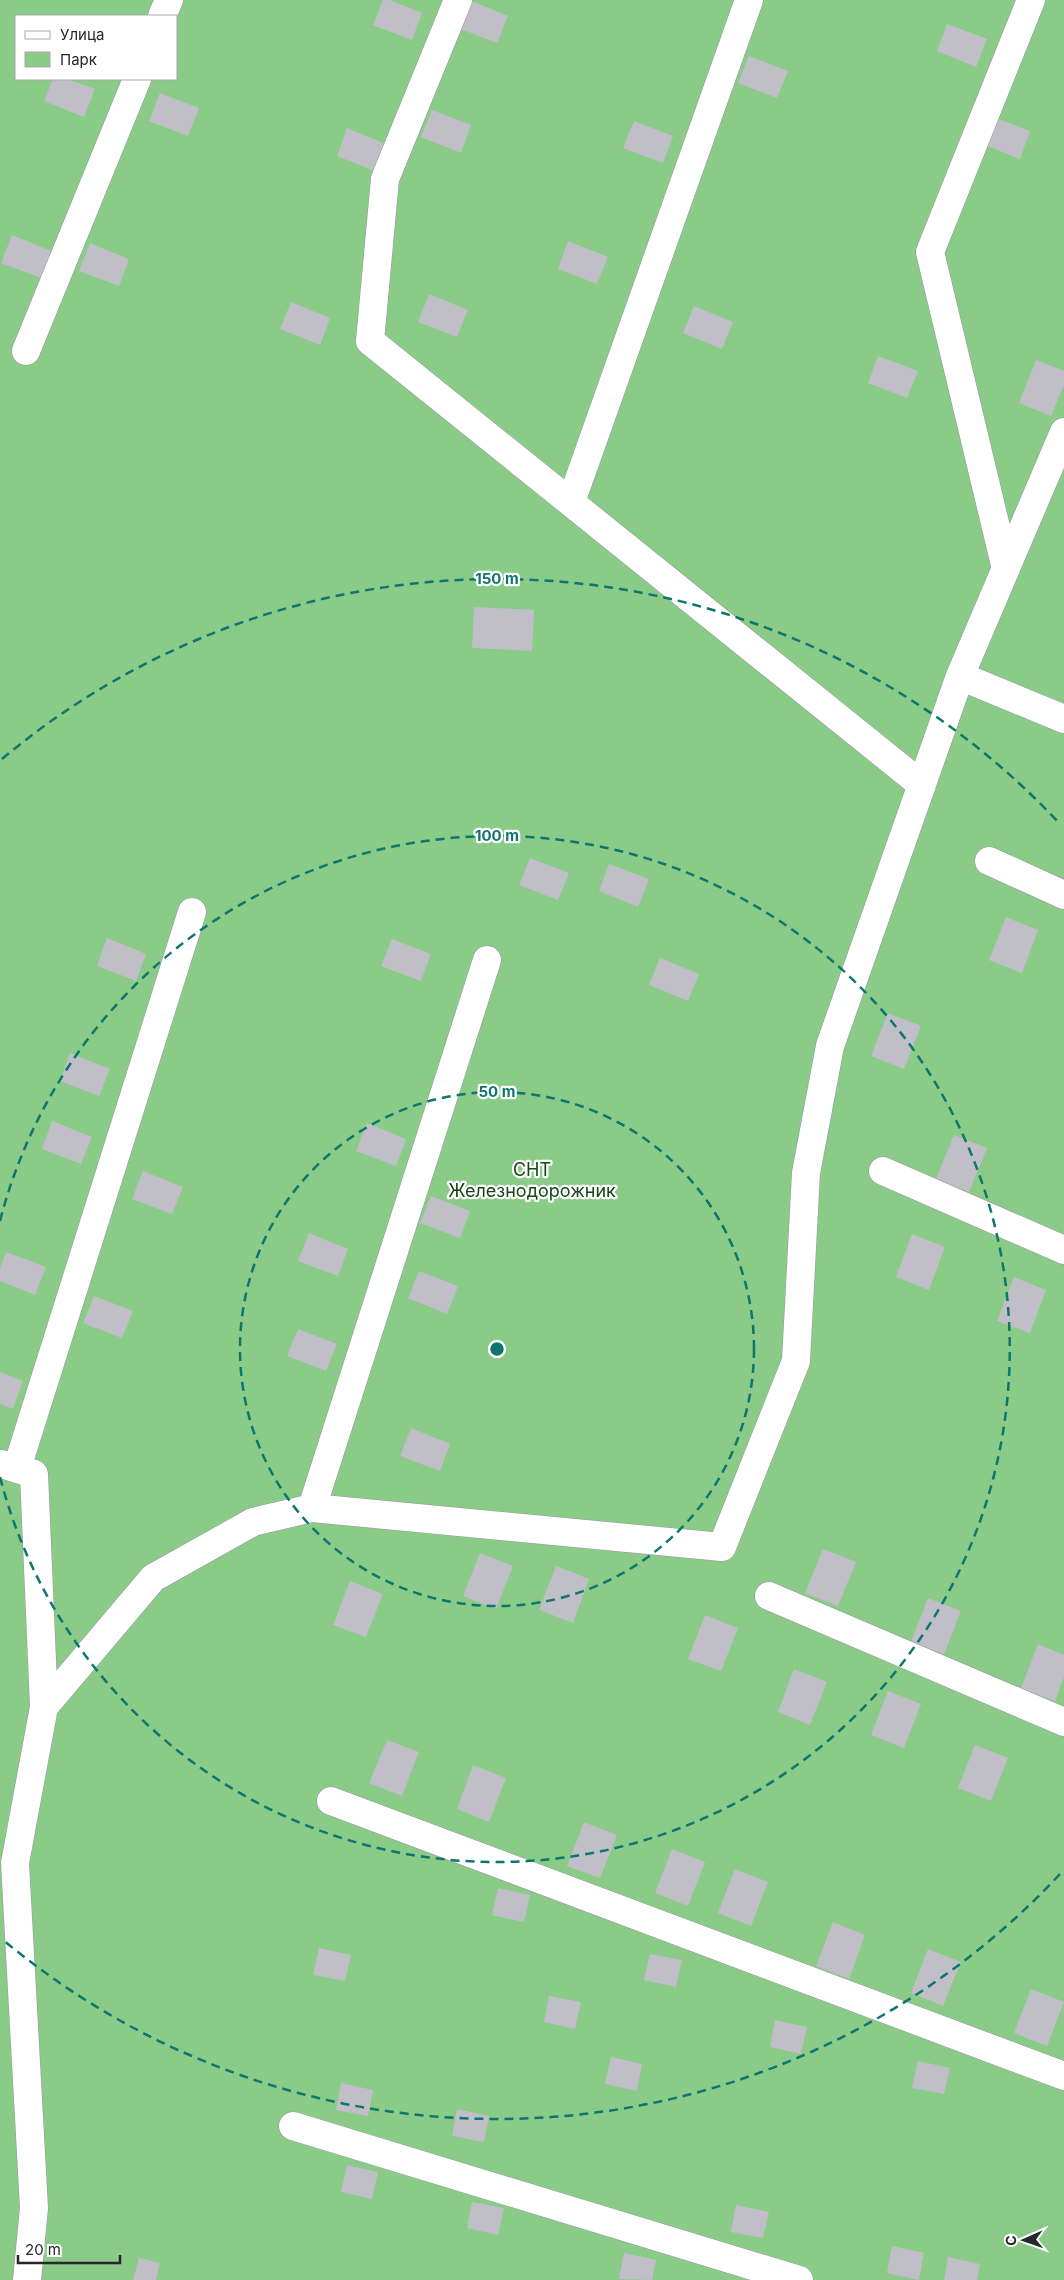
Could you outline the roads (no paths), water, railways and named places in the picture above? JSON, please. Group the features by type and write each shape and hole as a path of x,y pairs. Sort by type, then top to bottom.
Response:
{"street":[{"path":"162,15 169,0"},
{"path":"458,0 385,179 370,341 922,785"},
{"path":"571,502 749,0"},
{"path":"1006,569 930,252 1032,0"},
{"path":"26,351 137,80"},
{"path":"44,1707 153,1578 253,1522 312,1508 722,1546 796,1361 806,1173 830,1046 960,676 1064,432"},
{"path":"960,676 1064,719"},
{"path":"989,861 1064,895"},
{"path":"27,2280 34,2208 15,1862 44,1707 34,1474 8,1466 192,912"},
{"path":"312,1508 487,960"},
{"path":"883,1171 1064,1250"},
{"path":"770,1596 1064,1722"},
{"path":"330,1802 1064,2076"},
{"path":"293,2126 799,2280"}],"park label":[{"name":"СНТ Железнодорожник","path":"532,1179"}]}
